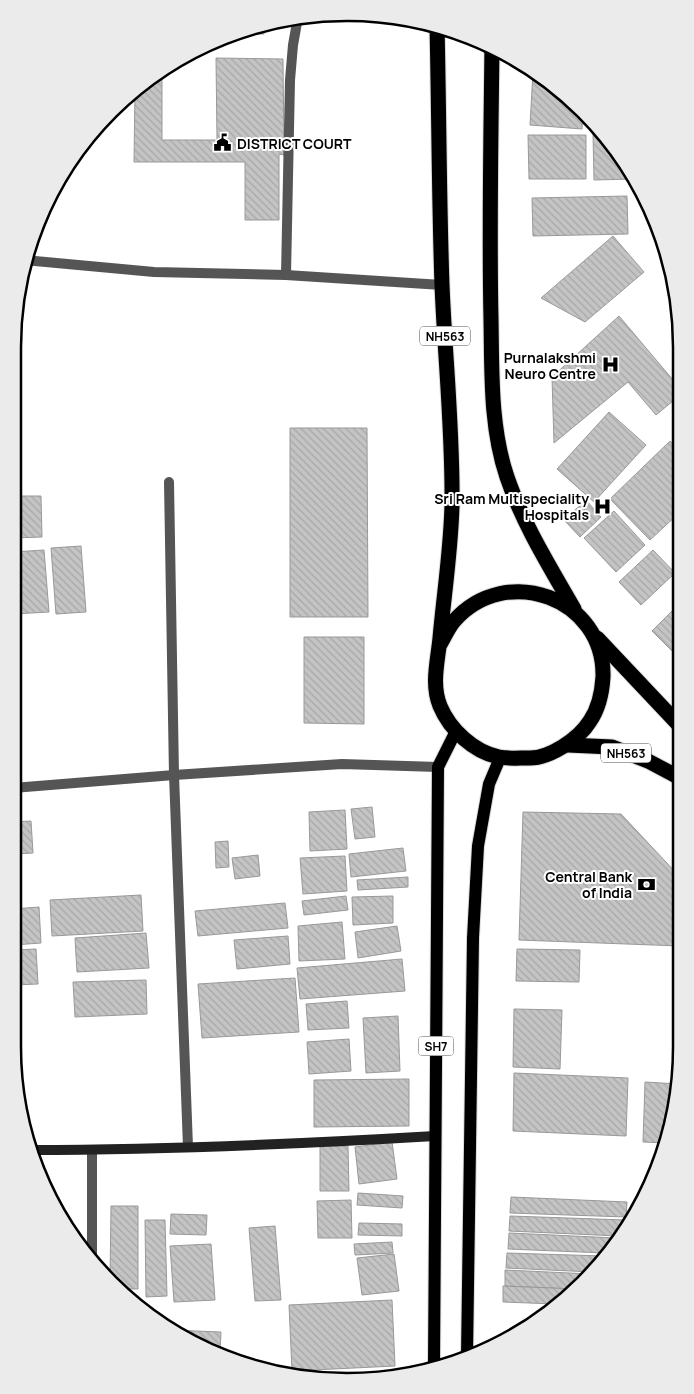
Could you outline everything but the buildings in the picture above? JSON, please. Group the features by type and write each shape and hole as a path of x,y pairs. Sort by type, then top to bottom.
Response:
{"highway":[{"name":"NH563","path":"437,34 442,285 451,429 452,508 439,646 434,676 440,706 456,731 476,748 500,758 535,759 568,745 590,722 602,694 603,663 592,633"},
{"name":"NH563","path":"492,55 490,277 492,373 496,429 507,477 527,522 575,612 592,633 673,719"},
{"name":"NH563","path":"439,646 453,622 473,604 498,593 525,591 552,598 575,612"},
{"name":"NH563","path":"568,745 612,747 648,761 673,774"}],"main road":[{"name":"SH7","path":"434,1361 438,767 456,731"},
{"name":"SH7","path":"467,1350 473,938 478,846 488,784 500,758"}],"street":[{"path":"286,276 290,80 296,25"},
{"path":"33,261 154,272 286,276 442,285"},
{"path":"170,482 174,775 188,1147"},
{"path":"21,787 342,764 438,767"},
{"path":"38,1150 319,1143 435,1136"},
{"path":"92,1150 92,1249"}],"place":[{"name":"DISTRICT COURT","path":"223,143"},
{"name":"Purnalakshmi Neuro Centre","path":"610,365"},
{"name":"Sri Ram Multispeciality Hospitals","path":"603,506"},
{"name":"Central Bank of India","path":"646,884"}]}
